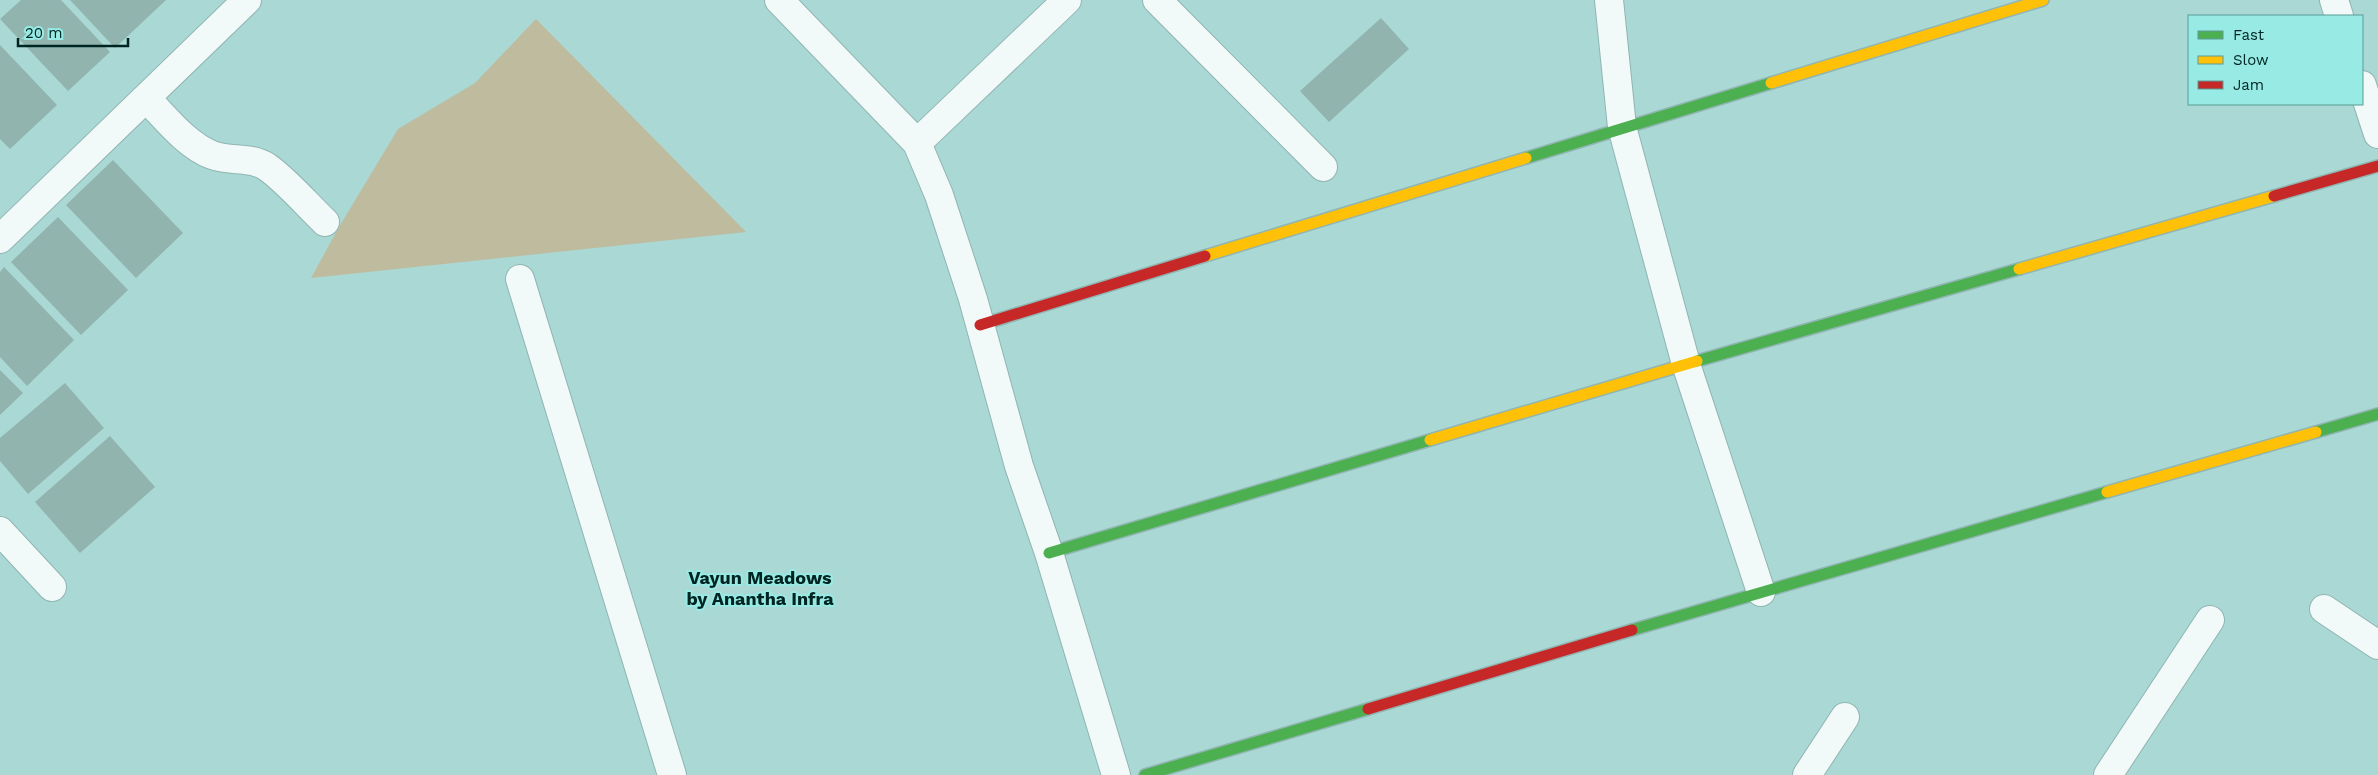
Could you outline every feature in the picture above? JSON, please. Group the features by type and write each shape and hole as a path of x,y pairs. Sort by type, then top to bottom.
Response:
{"street":[{"path":"0,239 247,0"},
{"path":"779,0 917,144 939,195 980,325 1019,466 1049,553 1116,775"},
{"path":"917,144 1067,0"},
{"path":"1157,0 1323,167"},
{"path":"1609,0 1622,127 1686,364 1761,592"},
{"path":"980,325 1622,127 2043,0"},
{"path":"2334,0 2339,15"},
{"path":"2363,87 2378,134"},
{"path":"146,98 188,140 211,155 232,160 252,159 268,168 325,222"},
{"path":"1049,553 1686,364 2378,166"},
{"path":"520,279 672,775"},
{"path":"1145,775 1761,592 2378,414"},
{"path":"0,531 52,587"},
{"path":"2324,608 2378,645"},
{"path":"2108,775 2210,620"},
{"path":"1807,775 1845,718"}],"shaded area":[{"path":"536,19 746,232 311,278 339,227 398,129 475,83"}],"building":[{"path":"21,0 61,0 110,52 68,91 0,19"},
{"path":"70,0 166,0 115,48"},
{"path":"1381,18 1409,49 1329,122 1300,91"},
{"path":"0,45 57,105 10,149 0,139"},
{"path":"113,160 183,233 136,278 66,205"},
{"path":"58,217 128,290 81,335 11,262"},
{"path":"4,267 74,340 27,386 0,357 0,272"},
{"path":"0,370 23,393 0,415"},
{"path":"65,383 104,428 28,494 0,461 0,438"},
{"path":"110,436 155,487 80,553 35,502"}],"traffic: fast":[{"path":"1526,158 1771,83"},
{"path":"1697,361 2019,269"},
{"path":"2316,432 2378,414"},
{"path":"1049,553 1430,440"},
{"path":"1632,630 2107,492"},
{"path":"1145,775 1368,709"}],"traffic: slow":[{"path":"1771,83 2043,0"},
{"path":"1205,256 1526,158"},
{"path":"2019,269 2274,196"},
{"path":"1430,440 1697,361"},
{"path":"2107,492 2316,432"}],"traffic: jam":[{"path":"2274,196 2378,166"},
{"path":"980,325 1205,256"},
{"path":"1368,709 1632,630"}],"district":[{"name":"Vayun Meadows by Anantha Infra","path":"760,587"}]}
